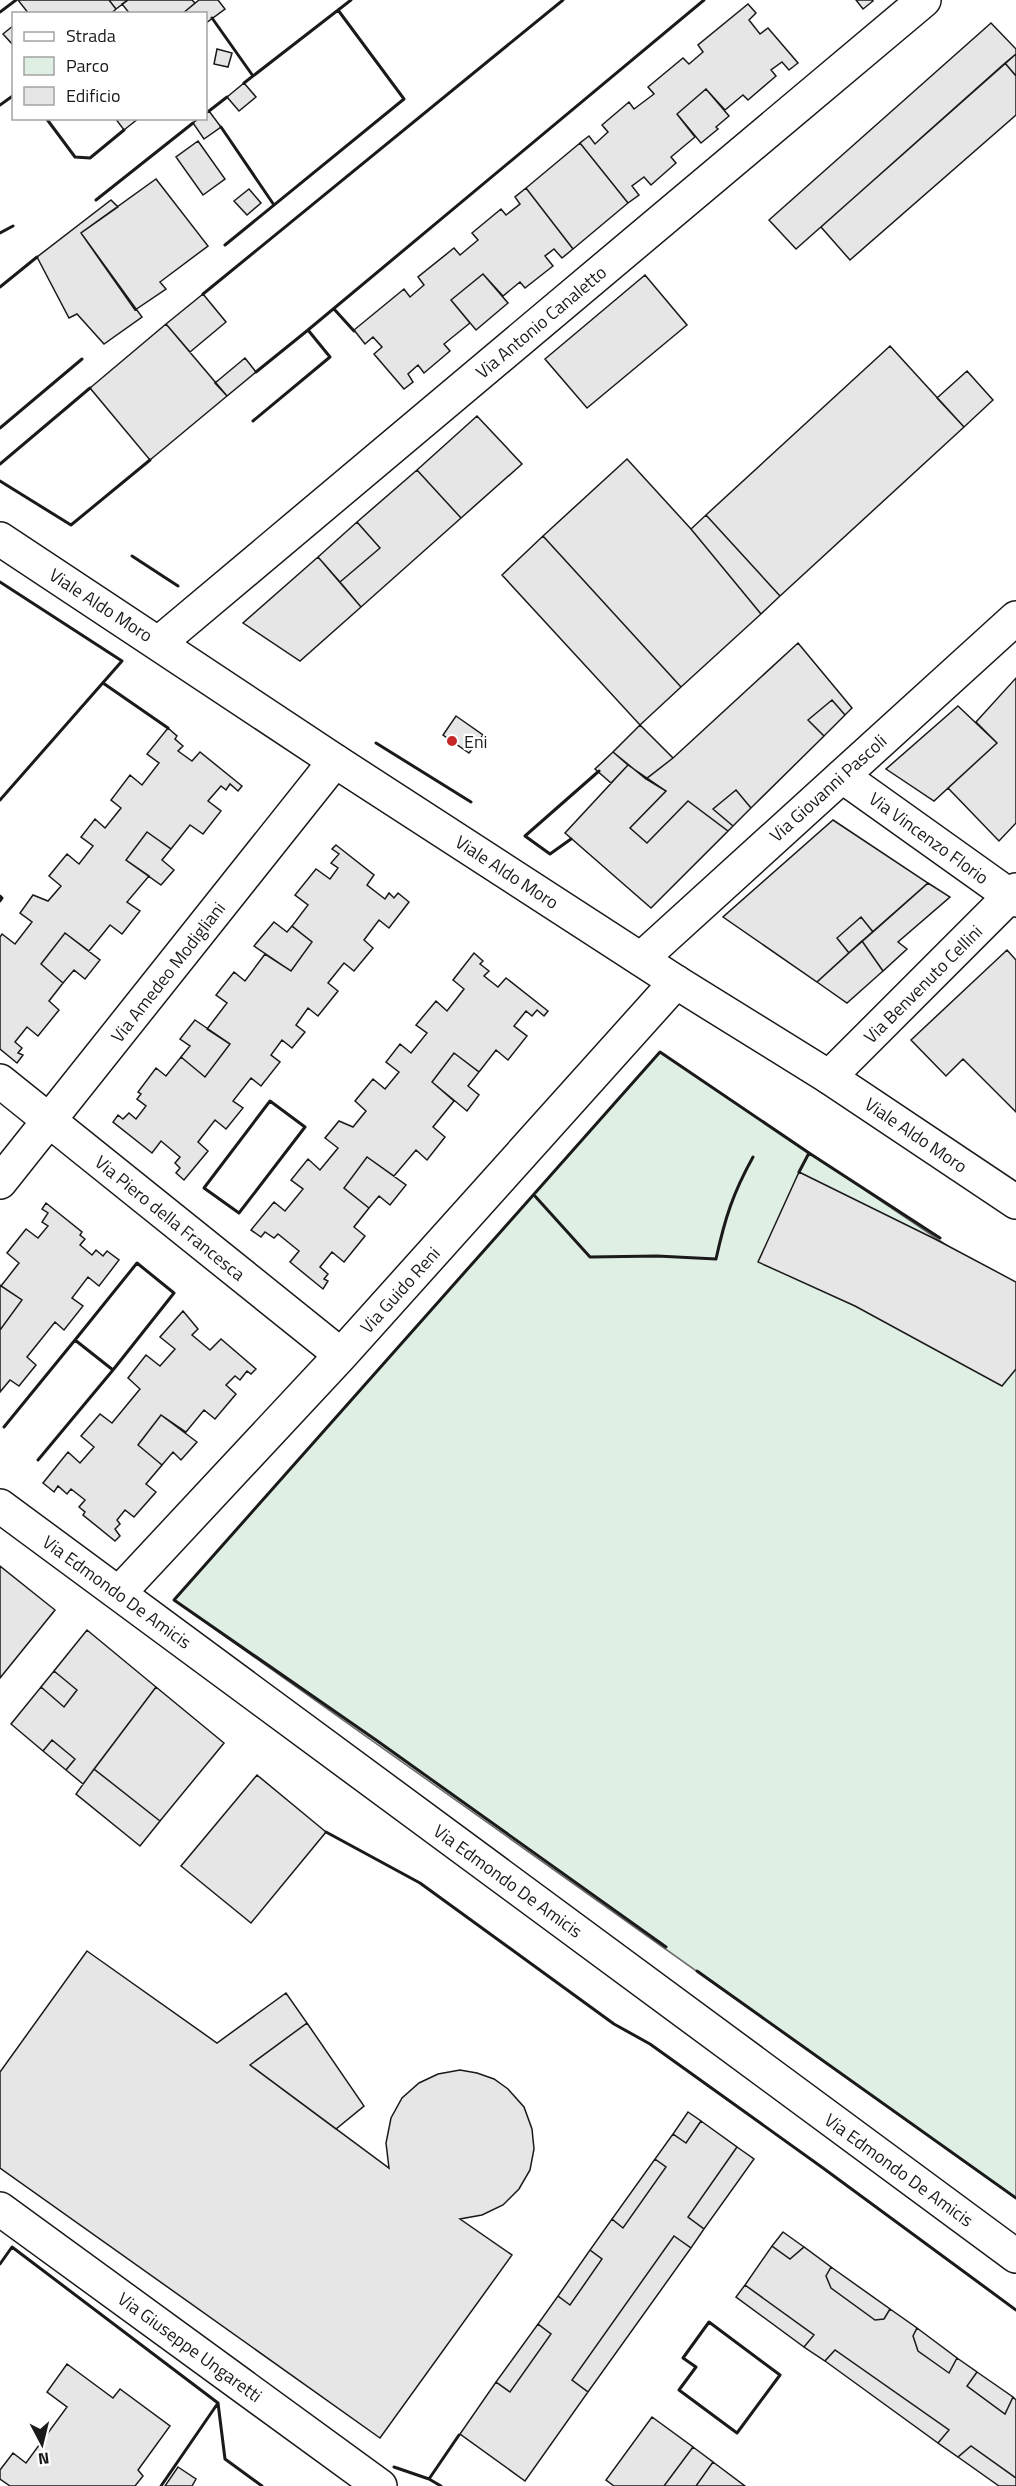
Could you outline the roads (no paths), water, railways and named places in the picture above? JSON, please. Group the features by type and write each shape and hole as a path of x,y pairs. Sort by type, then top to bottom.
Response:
{"street":[{"name":"Via Antonio Canaletto","path":"159,644 924,0"},
{"name":"Viale Aldo Moro","path":"0,539 335,761 676,982 829,1077 1016,1202"},
{"name":"Via Giovanni Pascoli","path":"641,959 1016,618"},
{"name":"Via Amedeo Modigliani","path":"0,1182 335,761"},
{"name":"Via Vincenzo Florio","path":"842,776 1014,896"},
{"name":"Via Benvenuto Cellini","path":"829,1077 1014,896"},
{"name":"Via Guido Reni","path":"119,1593 341,1355 676,982"},
{"name":"Via Piero della Francesca","path":"0,1081 341,1355"},
{"name":"Via Edmondo De Amicis","path":"0,1506 1016,2256"},
{"name":"Via Giuseppe Ungaretti","path":"0,2209 380,2486"}],"place":[{"name":"Eni","path":"452,741"}]}
